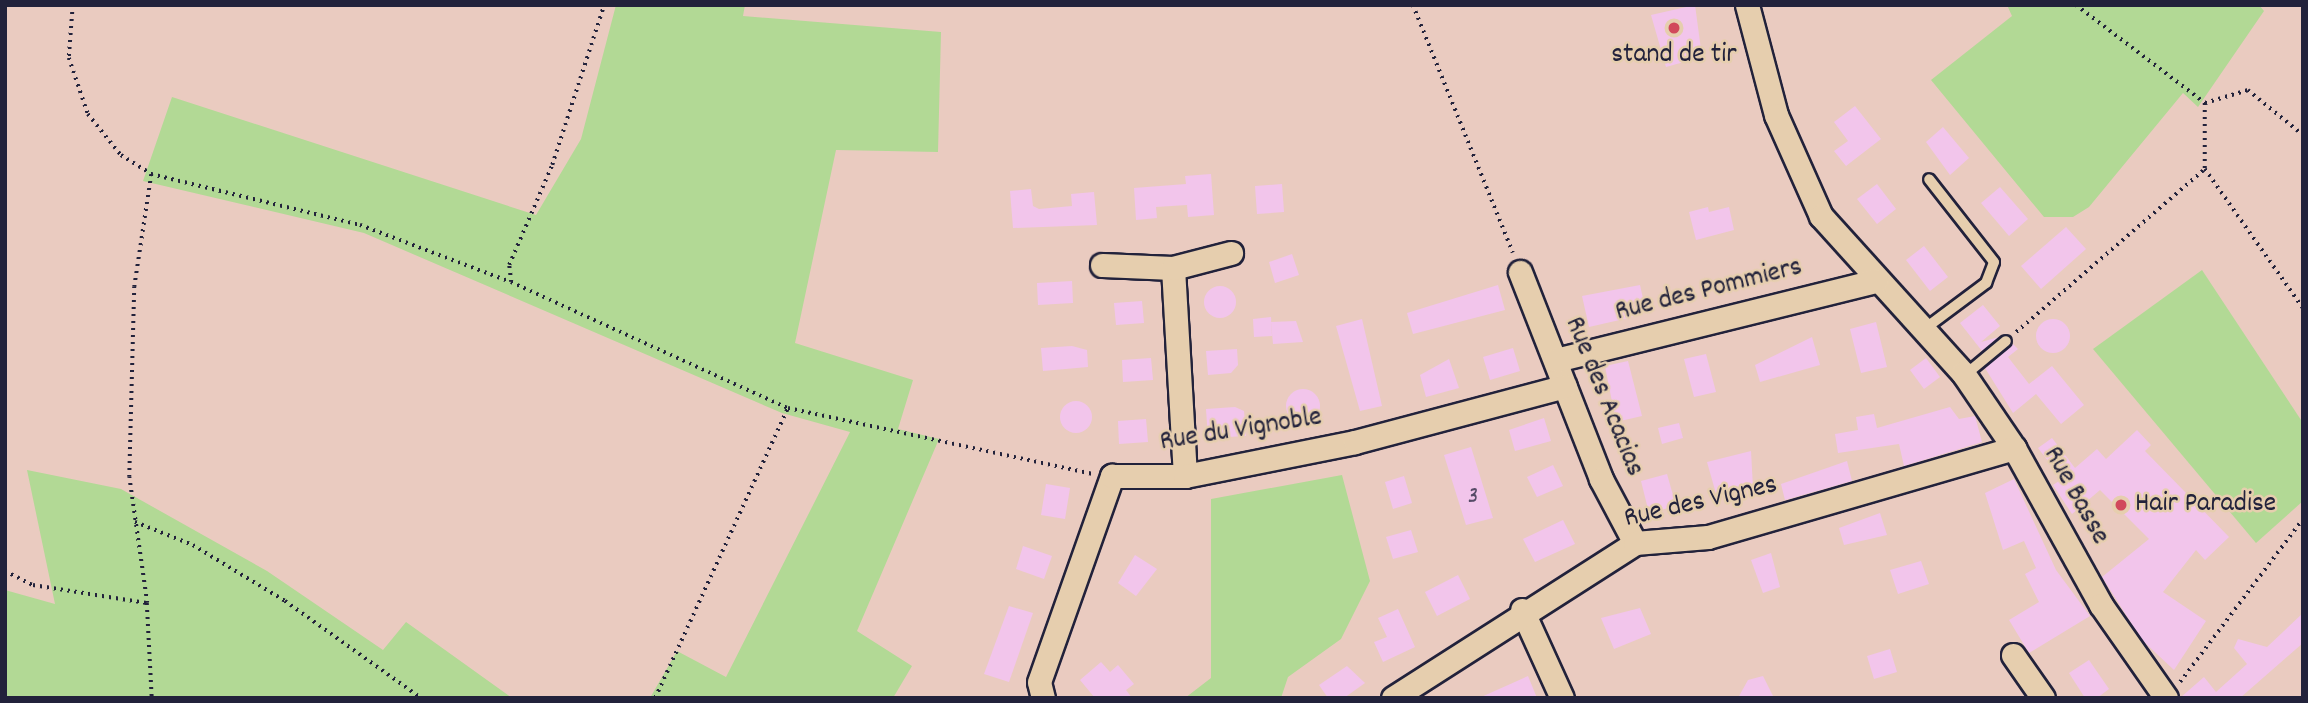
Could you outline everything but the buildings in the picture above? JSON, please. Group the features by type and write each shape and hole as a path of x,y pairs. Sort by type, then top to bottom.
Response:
{"street":[{"name":"Rue Basse","path":"1747,5 1776,115 1821,216 1876,281 1965,375 2014,448 2101,605 2171,692"},
{"path":"1102,265 1173,268 1231,253"},
{"path":"1173,268 1185,476"},
{"name":"Rue des Acacias","path":"1520,272 1565,386 1635,543"},
{"name":"Rue des Pommiers","path":"1556,360 1876,281"},
{"name":"Rue du Vignoble","path":"1112,476 1185,476 1355,442 1565,386"},
{"name":"Rue des Vignes","path":"1393,698 1522,610 1635,543 1708,537 2014,448"},
{"path":"1043,698 1040,682 1112,476"},
{"path":"1522,610 1562,698"},
{"path":"2013,655 2043,698"}],"lane":[{"path":"1923,330 1986,283 1994,262 1929,179"},
{"path":"1965,375 2006,341"}],"path":[{"path":"73,5 69,58 88,114 121,155 151,174 360,225 511,282 788,408 1028,465 1112,476"},
{"path":"511,282 509,265 552,165 604,5"},
{"path":"1413,5 1520,272"},
{"path":"2076,5 2205,103"},
{"path":"2205,103 2248,90 2303,135"},
{"path":"2205,103 2205,169 2303,307"},
{"path":"2006,341 2205,169"},
{"path":"151,174 134,287 130,477 147,603 152,698"},
{"path":"655,698 685,645 788,408"},
{"path":"2171,692 2303,519"},
{"path":"135,522 193,545 285,601 421,698"},
{"path":"5,571 33,585 147,603"}],"green space":[{"path":"616,5 745,5 743,16 941,32 938,152 836,150 795,343 913,380 898,429 939,439 857,631 912,666 893,698 650,698 677,651 726,677 850,432 782,413 364,233 143,181 172,97 536,215 581,139"},
{"path":"2007,5 2259,5 2264,11 2198,107 2183,93 2089,207 2073,217 2044,217 1931,80 2012,16"},
{"path":"2202,270 2303,423 2303,501 2256,543 2093,349"},
{"path":"27,470 121,489 267,571 383,650 406,622 512,698 5,698 5,590 55,604"},
{"path":"1342,475 1370,581 1341,639 1288,677 1281,698 1185,698 1211,678 1211,499"}],"place":[{"name":"stand de tir","path":"1674,28"},
{"name":"Hair Paradise","path":"2121,505"}]}
